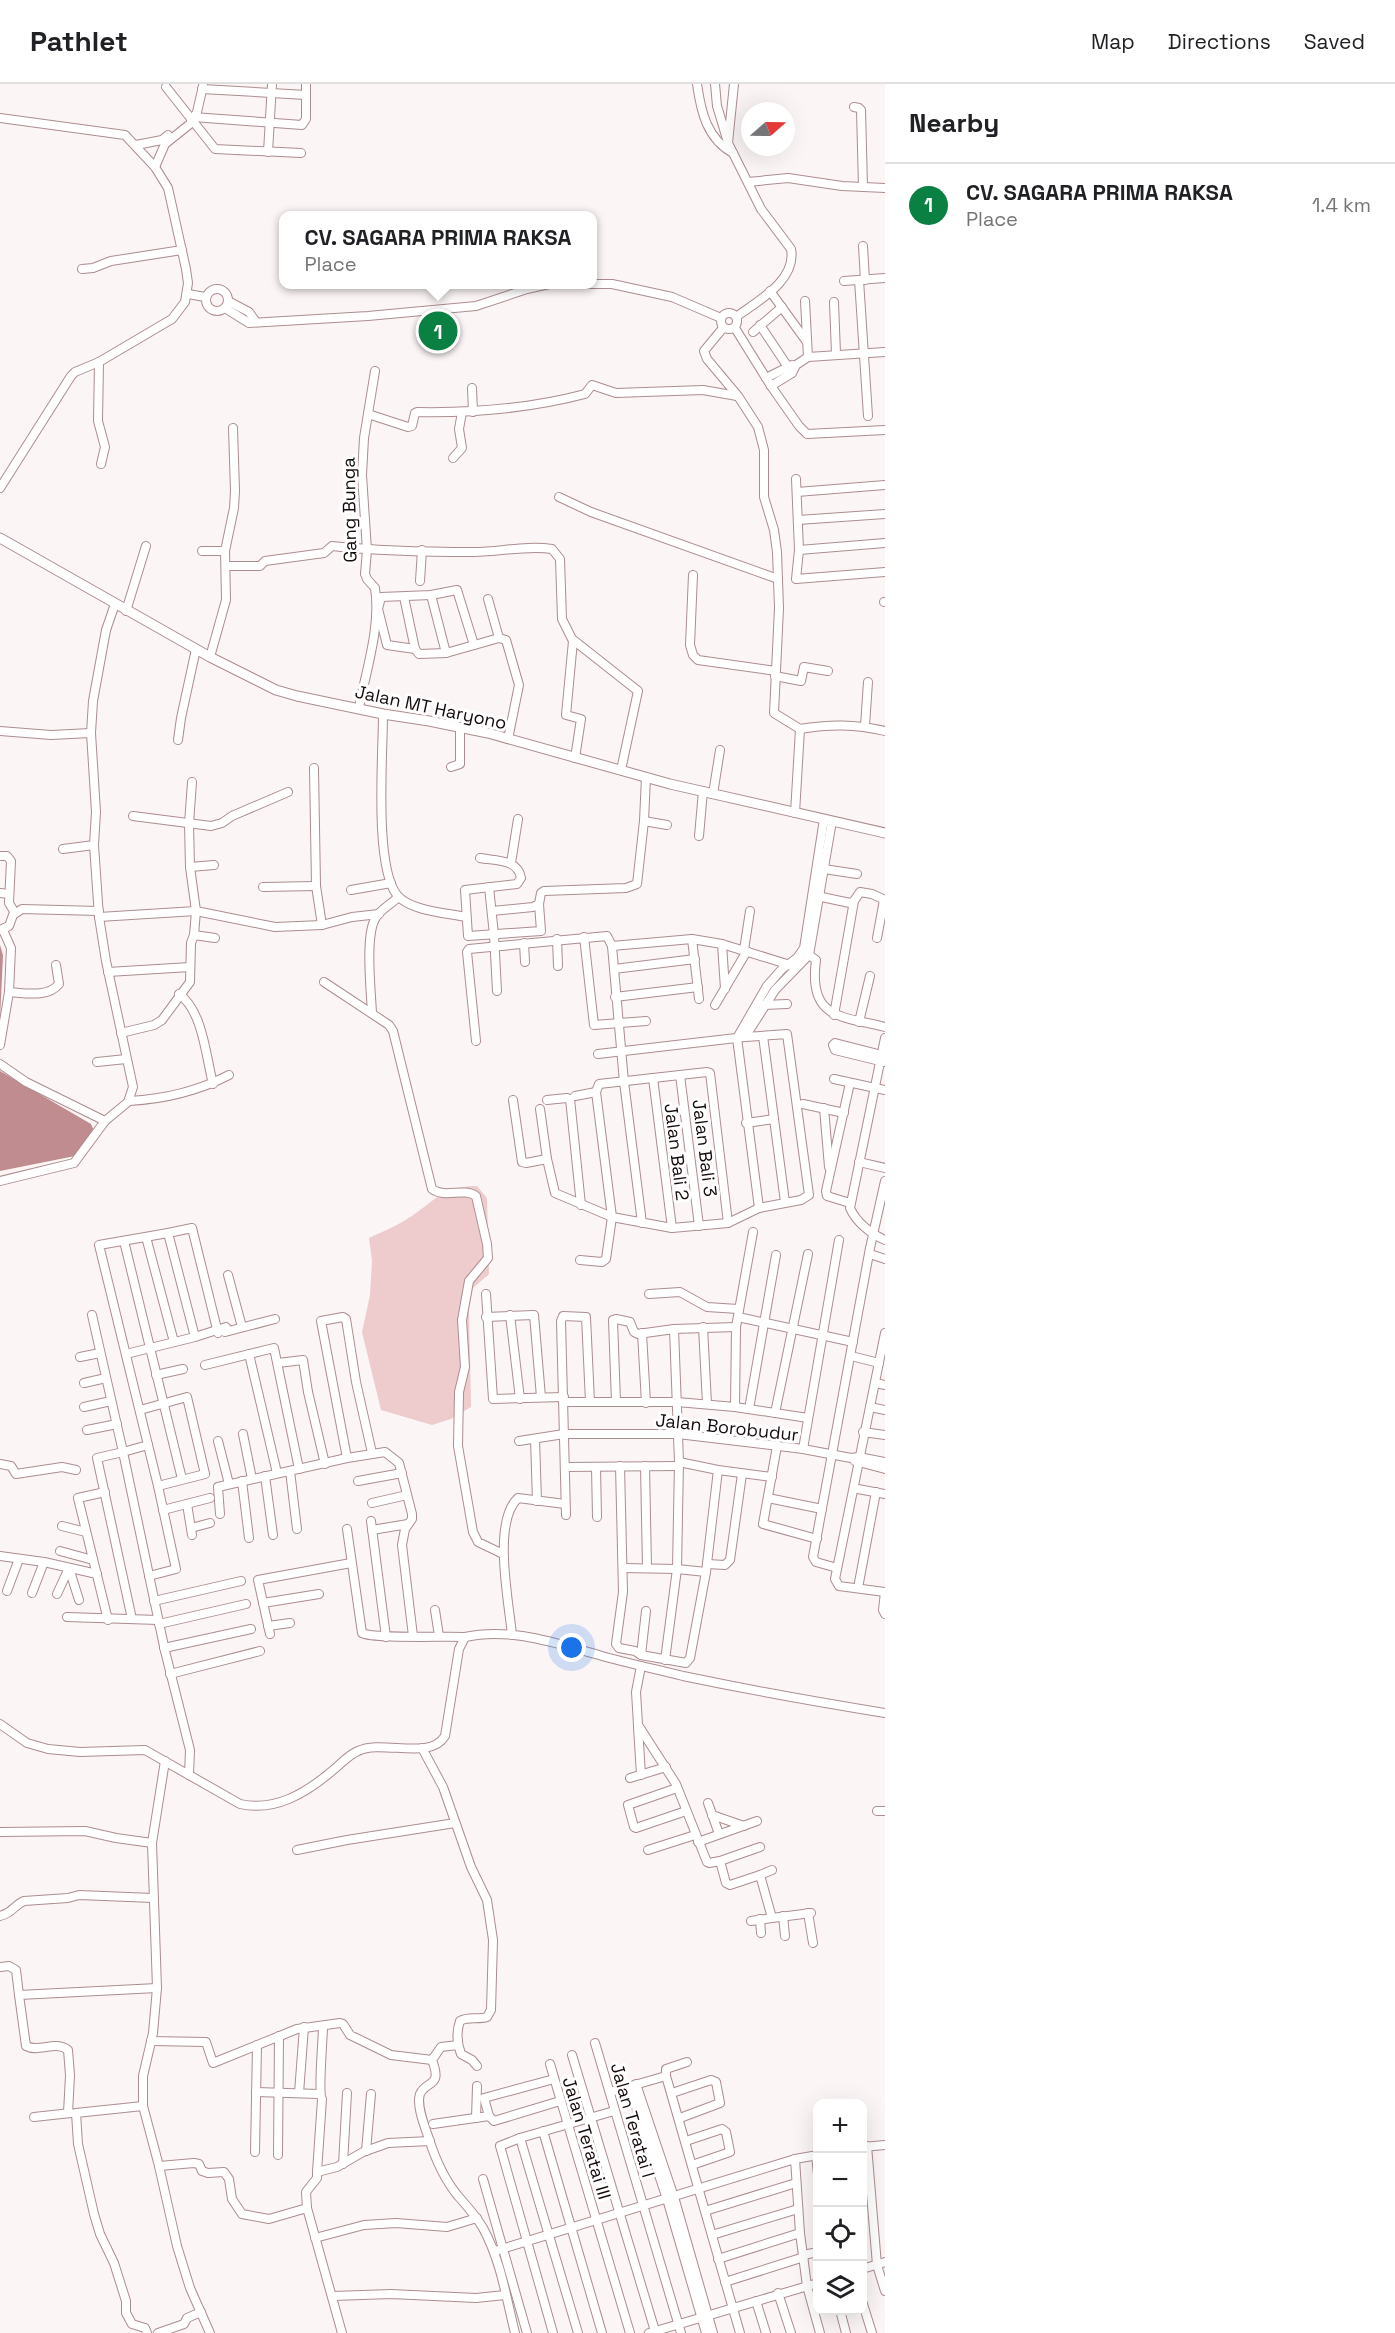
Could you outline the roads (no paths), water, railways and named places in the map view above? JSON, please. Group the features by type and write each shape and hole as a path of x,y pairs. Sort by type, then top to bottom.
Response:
{"main road":[{"name":"Jalan MT Haryono","path":"0,538 126,611 276,690 383,714 429,720 713,794 885,833"}],"street":[{"path":"268,152 272,84"},
{"path":"136,145 162,140 187,120 192,119 302,125 305,123 306,84"},
{"path":"697,84 700,108 706,125 723,148 733,153"},
{"path":"715,84 717,106 728,143 761,209 791,249 792,256 785,277 736,317 735,328 771,386 807,434 885,430"},
{"path":"728,143 734,84"},
{"path":"166,87 215,148 301,153"},
{"path":"155,167 165,144 190,124 198,108 202,87 306,95"},
{"path":"854,107 861,111 863,187"},
{"path":"0,118 122,134 136,145 155,167 168,188 188,283 185,302 172,318 99,362 71,376 0,488"},
{"path":"748,182 788,177 842,186 885,188"},
{"path":"863,246 862,280 868,416"},
{"path":"82,269 93,268 111,261 182,250"},
{"path":"844,281 885,278"},
{"path":"597,285 612,284 672,297 721,318"},
{"path":"219,288 226,293 226,304 218,311 211,310 206,304 206,297 210,290 219,288"},
{"path":"226,304 249,312 256,321 368,316 460,309 527,289"},
{"path":"770,291 807,342"},
{"path":"188,294 206,297"},
{"path":"805,301 808,357"},
{"path":"834,302 836,354"},
{"path":"753,332 782,308"},
{"path":"721,318 726,313 734,314 736,317"},
{"path":"721,318 723,328"},
{"path":"760,325 792,368"},
{"path":"723,328 735,328"},
{"path":"723,328 704,351 707,359 738,396 758,427 765,450 764,497 774,530 780,608 774,713 800,729 829,725 865,726 885,731"},
{"path":"771,386 808,357 885,352"},
{"path":"99,362 98,421 105,447 101,465"},
{"path":"766,378 792,368"},
{"name":"Gang Bunga","path":"359,708 373,642 376,604 375,588 365,574 367,550 362,475 364,438 375,371"},
{"path":"368,414 408,427 412,426 416,412 473,412 582,395 592,385 616,393 703,390 738,396"},
{"path":"472,388 473,412"},
{"path":"453,458 462,448 459,429 462,412"},
{"path":"210,657 225,611 227,588 225,551 234,508 233,428"},
{"path":"796,479 799,550 796,578 885,572"},
{"path":"797,492 885,485"},
{"path":"559,497 591,512 778,579"},
{"path":"798,520 885,514"},
{"path":"799,550 885,543"},
{"path":"126,611 146,546"},
{"path":"226,566 260,566 268,561 324,554 332,546 367,550 476,552 539,547 552,549 560,559 562,619 573,640 638,691 621,770"},
{"path":"202,550 225,551"},
{"path":"420,581 422,550"},
{"path":"693,575 690,645 693,655 698,660 776,674 801,681 804,667 828,671"},
{"path":"415,649 387,645 378,609 381,597 431,596 457,590 474,645"},
{"path":"431,596 446,653"},
{"path":"404,597 415,649 419,654 446,653 504,637 508,643 519,684 508,739"},
{"path":"489,599 499,638"},
{"path":"0,1181 74,1163 103,1125 129,1101 133,1087 108,972 99,914 94,845 96,812 92,734 97,670 106,630 115,604"},
{"path":"573,640 566,715 581,719 575,758"},
{"path":"178,740 196,649"},
{"path":"865,726 868,682"},
{"path":"383,714 382,852 391,883 398,897 432,912 466,917"},
{"path":"451,767 460,762 460,728"},
{"path":"795,813 800,729"},
{"path":"0,731 51,735 92,734"},
{"path":"713,794 720,750"},
{"path":"314,768 316,886 322,925"},
{"path":"480,858 511,863 520,871 520,882 465,890 468,936 541,931 539,904 541,893 544,891 626,888 637,884 646,777"},
{"path":"121,1033 154,1025 162,1020 190,982 191,943 196,912 190,867 189,824 192,782"},
{"path":"699,836 703,791"},
{"path":"133,816 203,826 222,823 232,816 288,792"},
{"path":"511,863 518,819"},
{"path":"809,955 815,896 824,869 828,820"},
{"path":"741,1038 804,948 828,820"},
{"path":"644,821 667,825"},
{"path":"63,849 94,845"},
{"path":"0,855 7,856 11,861 9,894 10,906 15,913"},
{"path":"190,867 214,865"},
{"path":"824,869 857,874"},
{"path":"351,890 391,883"},
{"path":"263,887 316,886"},
{"path":"489,887 497,991"},
{"path":"834,1015 854,902 860,892 864,891 885,900 877,938"},
{"path":"0,893 9,894"},
{"path":"815,896 854,902"},
{"path":"372,1013 370,942 372,925 379,914 398,897"},
{"path":"492,911 532,907 539,904"},
{"path":"0,1045 9,992 11,948 1,930 9,926 15,913 22,909 99,914 209,912 275,927 322,925 352,917 379,914"},
{"path":"715,1005 746,951 750,911"},
{"path":"194,935 215,938"},
{"path":"476,1041 468,952 472,948 606,935 612,946 624,1082 642,1223"},
{"path":"584,937 593,1023 596,1025 646,1021"},
{"path":"556,939 558,966"},
{"path":"612,946 692,939 722,944 792,966"},
{"path":"692,939 699,999"},
{"path":"524,943 525,962"},
{"path":"722,944 725,989"},
{"path":"759,1208 746,1123 741,1038 767,986 809,955"},
{"path":"809,955 816,960 814,976 825,1009 834,1015 885,1027"},
{"path":"614,969 695,959"},
{"path":"9,992 33,994 54,990 59,984 56,965"},
{"path":"108,972 190,967"},
{"path":"859,1022 870,976"},
{"path":"324,982 389,1025 393,1031 432,1189 442,1194 471,1192 476,1196 488,1258 469,1281 466,1292 462,1320 465,1367 459,1392 458,1446 473,1532 478,1542 503,1554"},
{"path":"615,997 698,987"},
{"path":"179,994 194,1010 213,1084"},
{"path":"764,1005 787,1004"},
{"path":"540,1109 547,1159 555,1193 612,1217 672,1228 699,1226 728,1223 759,1208 807,1198 810,1192 789,1036 784,1034 741,1038 598,1054"},
{"path":"764,1036 785,1202"},
{"path":"885,1038 883,1059 850,1203 853,1215 874,1237 885,1240"},
{"path":"835,1043 883,1059 835,1050 833,1045 835,1043"},
{"path":"97,1062 126,1059"},
{"path":"0,1064 26,1082 103,1125"},
{"path":"580,1260 602,1262 606,1259 612,1217 596,1092 599,1084 708,1072 711,1075 728,1223"},
{"path":"129,1101 178,1096 213,1084 229,1075"},
{"name":"Jalan Bali 3","path":"680,1075 699,1226"},
{"name":"Jalan Bali 2","path":"653,1078 672,1228"},
{"path":"834,1079 885,1090"},
{"path":"850,1083 827,1196 850,1203"},
{"path":"575,1096 596,1092"},
{"path":"547,1100 570,1099 581,1205"},
{"path":"513,1100 522,1162 547,1159"},
{"path":"803,1104 844,1113"},
{"path":"824,1108 830,1173"},
{"path":"746,1123 774,1119"},
{"path":"859,1162 885,1168"},
{"path":"837,1568 814,1560 870,1251 885,1181"},
{"path":"149,1576 176,1569 99,1245 192,1228 218,1331"},
{"path":"735,1407 736,1327 753,1232"},
{"path":"168,1233 195,1337"},
{"path":"146,1237 174,1342"},
{"path":"803,1449 839,1240"},
{"path":"124,1241 182,1479"},
{"path":"870,1251 885,1259"},
{"path":"775,1413 808,1254"},
{"path":"749,1409 776,1255"},
{"path":"228,1275 242,1327"},
{"path":"649,1294 680,1292 707,1308 738,1313 764,1323 853,1342"},
{"path":"486,1294 493,1399 542,1397 590,1402 677,1402 735,1407 808,1418"},
{"path":"92,1315 158,1622 190,1754 189,1775"},
{"path":"510,1315 519,1399"},
{"path":"486,1317 534,1315 542,1397"},
{"path":"566,1515 562,1317 584,1315 586,1320 590,1402"},
{"path":"347,1458 321,1321 343,1317 346,1319 356,1382 372,1453"},
{"path":"126,1354 218,1331 225,1327 228,1331 275,1319"},
{"path":"616,1402 612,1323 616,1319 630,1322 634,1332 642,1333 703,1327 736,1327"},
{"path":"703,1327 707,1404"},
{"path":"665,1660 677,1569 679,1464 674,1329"},
{"path":"642,1333 646,1403"},
{"path":"885,1333 882,1360 856,1459 835,1579 839,1586 885,1592 883,1610 885,1614"},
{"path":"205,1365 274,1348 299,1469"},
{"path":"80,1357 100,1353"},
{"path":"249,1354 277,1473"},
{"path":"851,1356 882,1360"},
{"path":"278,1363 303,1360 325,1464"},
{"path":"156,1375 183,1369"},
{"path":"84,1383 106,1378"},
{"path":"876,1383 885,1385"},
{"path":"140,1410 187,1397 205,1474 158,1486"},
{"path":"84,1407 111,1401"},
{"path":"870,1407 885,1410"},
{"path":"87,1430 117,1424"},
{"path":"863,1431 885,1436"},
{"path":"243,1434 252,1479"},
{"name":"Jalan Borobudur","path":"519,1441 564,1434 678,1434 803,1449 856,1459"},
{"path":"535,1439 537,1501"},
{"path":"218,1441 229,1484"},
{"path":"132,1619 97,1458 148,1444"},
{"path":"777,1446 763,1525 817,1539"},
{"path":"220,1514 218,1487 347,1458 385,1452 399,1463 413,1516 403,1539 402,1552 413,1636"},
{"path":"856,1459 885,1462"},
{"path":"856,1459 885,1469"},
{"path":"0,1464 11,1466 16,1474 57,1467 76,1470"},
{"path":"565,1467 679,1464 772,1477"},
{"path":"620,1466 623,1592 616,1644 619,1648 635,1650 641,1655 689,1662 706,1568 718,1470"},
{"path":"645,1466 647,1567"},
{"path":"596,1467 597,1517"},
{"path":"290,1471 297,1529"},
{"path":"358,1481 402,1473"},
{"path":"623,1568 677,1569 725,1565 730,1560 742,1474"},
{"path":"265,1476 273,1535"},
{"path":"242,1482 249,1538"},
{"path":"858,1489 885,1494"},
{"path":"105,1492 78,1498 108,1620"},
{"path":"858,1588 876,1492"},
{"path":"372,1503 407,1495"},
{"path":"163,1510 210,1498"},
{"path":"512,1635 503,1554 506,1516 518,1498 565,1504"},
{"path":"768,1498 822,1509"},
{"path":"187,1504 192,1531 210,1523"},
{"path":"371,1521 386,1636"},
{"path":"372,1530 408,1524"},
{"path":"62,1527 86,1532"},
{"path":"347,1529 360,1629 365,1635 465,1637 489,1634 512,1635 555,1642 641,1666 754,1690 885,1713"},
{"path":"60,1551 93,1560"},
{"path":"0,1556 44,1562 97,1574"},
{"path":"7,1591 19,1559"},
{"path":"32,1593 44,1562"},
{"path":"290,1623 269,1630 258,1580 351,1563"},
{"path":"57,1594 69,1568"},
{"path":"69,1568 79,1600"},
{"path":"154,1601 241,1581"},
{"path":"62,1582 74,1584"},
{"path":"263,1602 319,1594"},
{"path":"67,1617 158,1622 246,1604"},
{"path":"435,1610 439,1636"},
{"path":"641,1655 646,1611"},
{"path":"164,1648 251,1629"},
{"path":"0,1724 36,1747 80,1752 145,1750 240,1804 266,1806 296,1797 316,1785 363,1748 436,1746 446,1736 455,1667 459,1649 465,1637"},
{"path":"170,1674 260,1651"},
{"path":"641,1666 636,1692 641,1775"},
{"path":"638,1725 677,1788 707,1862 720,1861 760,1847"},
{"path":"422,1748 443,1787 474,1873 485,1892 494,1940 491,2010 487,2017 460,2021 458,2044 462,2056 472,2060 477,2066"},
{"path":"165,1761 152,1843 157,1988 151,2041 143,2076 143,2106 177,2246 190,2288 210,2333"},
{"path":"630,1778 666,1767"},
{"path":"677,1788 628,1805 634,1827 686,1811"},
{"path":"708,1803 719,1834"},
{"path":"712,1815 744,1826"},
{"path":"648,1850 719,1834 757,1821"},
{"path":"297,1850 455,1823"},
{"path":"0,1832 85,1831 152,1843"},
{"path":"720,1861 726,1883 730,1885 772,1870"},
{"path":"759,1875 772,1918"},
{"path":"0,1916 13,1911 18,1903 24,1900 68,1898 79,1895 153,1898"},
{"path":"751,1921 810,1913 813,1943"},
{"path":"783,1916 785,1936"},
{"path":"760,1919 761,1933"},
{"path":"0,1967 9,1966 16,1970 26,2046 34,2049 59,2046 68,2050 72,2113 93,2214 121,2283 126,2301 126,2313 132,2324 145,2328 147,2333"},
{"path":"19,1995 157,1988"},
{"path":"151,2041 206,2042 213,2063 304,2027 342,2023 350,2035 391,2055 432,2060"},
{"path":"323,2026 323,2060 319,2094 322,2099 317,2178 306,2192 307,2208 342,2333"},
{"path":"299,2093 304,2027"},
{"path":"278,2155 279,2036"},
{"name":"Jalan Teratai I","path":"595,2043 680,2329"},
{"path":"458,2044 441,2047 432,2060 434,2083 422,2091 419,2098 430,2142 444,2175 477,2218 495,2251 515,2333"},
{"path":"255,2152 257,2045"},
{"path":"572,2055 592,2117 652,2332 680,2329 704,2316 813,2284"},
{"path":"687,2062 666,2069 666,2076 680,2118 740,2333"},
{"name":"Jalan Teratai III","path":"550,2064 630,2333"},
{"path":"610,2092 666,2076"},
{"path":"481,2099 554,2079"},
{"path":"672,2092 711,2080 716,2082 720,2103 680,2118"},
{"path":"633,2085 670,2198 704,2316 706,2333"},
{"path":"477,2086 489,2116 494,2121 560,2101"},
{"path":"256,2092 319,2094"},
{"path":"343,2164 347,2093"},
{"path":"366,2151 371,2094"},
{"path":"476,2118 481,2099"},
{"path":"34,2116 143,2106"},
{"path":"553,2333 500,2146 614,2110"},
{"path":"433,2124 489,2116"},
{"path":"686,2141 722,2129 726,2132 730,2152 692,2165"},
{"path":"543,2131 602,2333"},
{"path":"520,2138 578,2333"},
{"path":"317,2172 343,2164 366,2151 388,2143 430,2142"},
{"path":"867,2147 885,2145"},
{"path":"866,2153 885,2291"},
{"path":"495,2251 795,2159 813,2156"},
{"path":"795,2159 800,2233 807,2286 820,2333"},
{"path":"159,2166 194,2163 199,2164 202,2171 208,2173 224,2172 229,2179 232,2199 242,2214 269,2219 307,2208"},
{"path":"483,2179 527,2333"},
{"path":"705,2211 796,2183"},
{"path":"712,2235 798,2209"},
{"path":"315,2238 364,2225 396,2223 447,2227 477,2218"},
{"path":"718,2259 800,2233"},
{"path":"725,2282 813,2253"},
{"path":"778,2293 791,2333"},
{"path":"333,2296 391,2294 476,2298 505,2295"},
{"path":"756,2301 766,2333"},
{"path":"158,2333 184,2324 187,2318 201,2312"},
{"path":"841,2315 846,2333"},
{"path":"866,2315 872,2333"},
{"path":"704,2316 713,2333"}],"place":[{"name":"CV. SAGARA PRIMA RAKSA","path":"438,331"}]}
